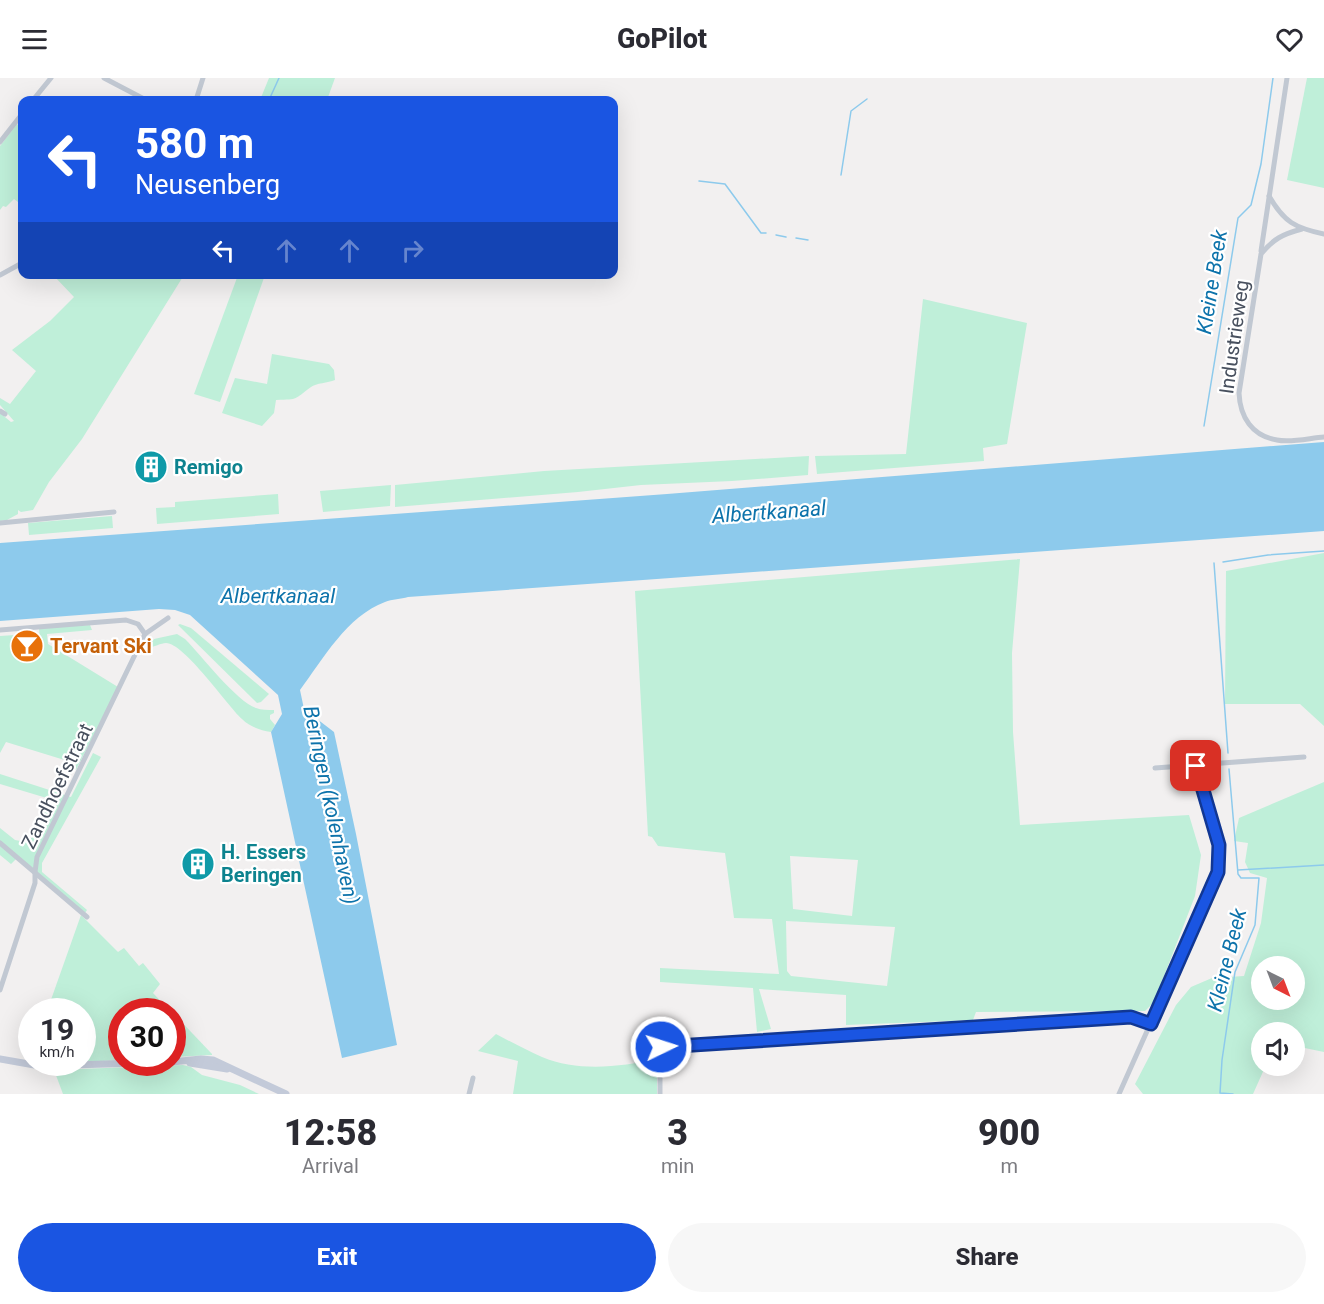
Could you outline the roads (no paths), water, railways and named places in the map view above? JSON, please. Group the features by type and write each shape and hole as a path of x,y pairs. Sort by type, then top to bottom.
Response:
{"street":[{"path":"36,96 51,78"},
{"path":"104,78 138,96"},
{"path":"197,96 203,78"},
{"name":"Industrieweg","path":"1287,78 1239,393 1240,409 1246,421 1260,434 1278,441 1324,437"},
{"path":"0,142 18,119"},
{"path":"1269,196 1285,219 1302,229 1324,234"},
{"name":"Industrieweg","path":"1261,254 1271,242 1284,234 1302,229"},
{"path":"0,275 18,265"},
{"path":"0,523 114,512"},
{"name":"Zandhoefstraat","path":"0,990 35,883 34,872 37,858 146,634 168,618"},
{"path":"0,630 126,620 138,624 146,634"},
{"path":"1155,768 1304,757"},
{"path":"1119,1094 1218,872 1219,845 1196,766"},
{"path":"0,843 87,917"},
{"path":"661,1047 1131,1017 1151,1024"},
{"path":"660,1023 660,1094"},
{"path":"0,1059 40,1066 108,1065"},
{"path":"186,1061 213,1060 286,1094"},
{"path":"469,1094 473,1078"}],"water":[{"name":"Albertkanaal","path":"1324,442 1324,531 408,597 388,601 371,609 347,628 300,690 304,709 334,732 397,1045 342,1058 271,732 282,714 278,695 190,615 175,610 159,609 0,621 0,543 667,494"}],"waterway":[{"path":"271,96 279,78"},
{"name":"Kleine Beek","path":"1204,426 1238,218 1251,205 1261,164 1273,78"},
{"path":"841,175 851,111 867,99"},
{"path":"699,181 725,184 761,233 766,233"},
{"path":"776,235 786,237"},
{"path":"796,238 808,240"},
{"path":"1223,562 1268,555 1324,551"},
{"name":"Kleine Beek","path":"1214,563 1228,753"},
{"name":"Kleine Beek","path":"1229,769 1238,874 1241,878 1259,878 1255,925 1235,972 1222,1060 1220,1093 1233,1094"},
{"path":"1238,870 1324,865"}],"place":[{"name":"Remigo","path":"151,467"},
{"name":"Tervant Ski","path":"27,646"},
{"name":"H. Essers Beringen","path":"198,864"}],"water label":[{"name":"Beringen (kolenhaven)","path":"331,805"}]}
